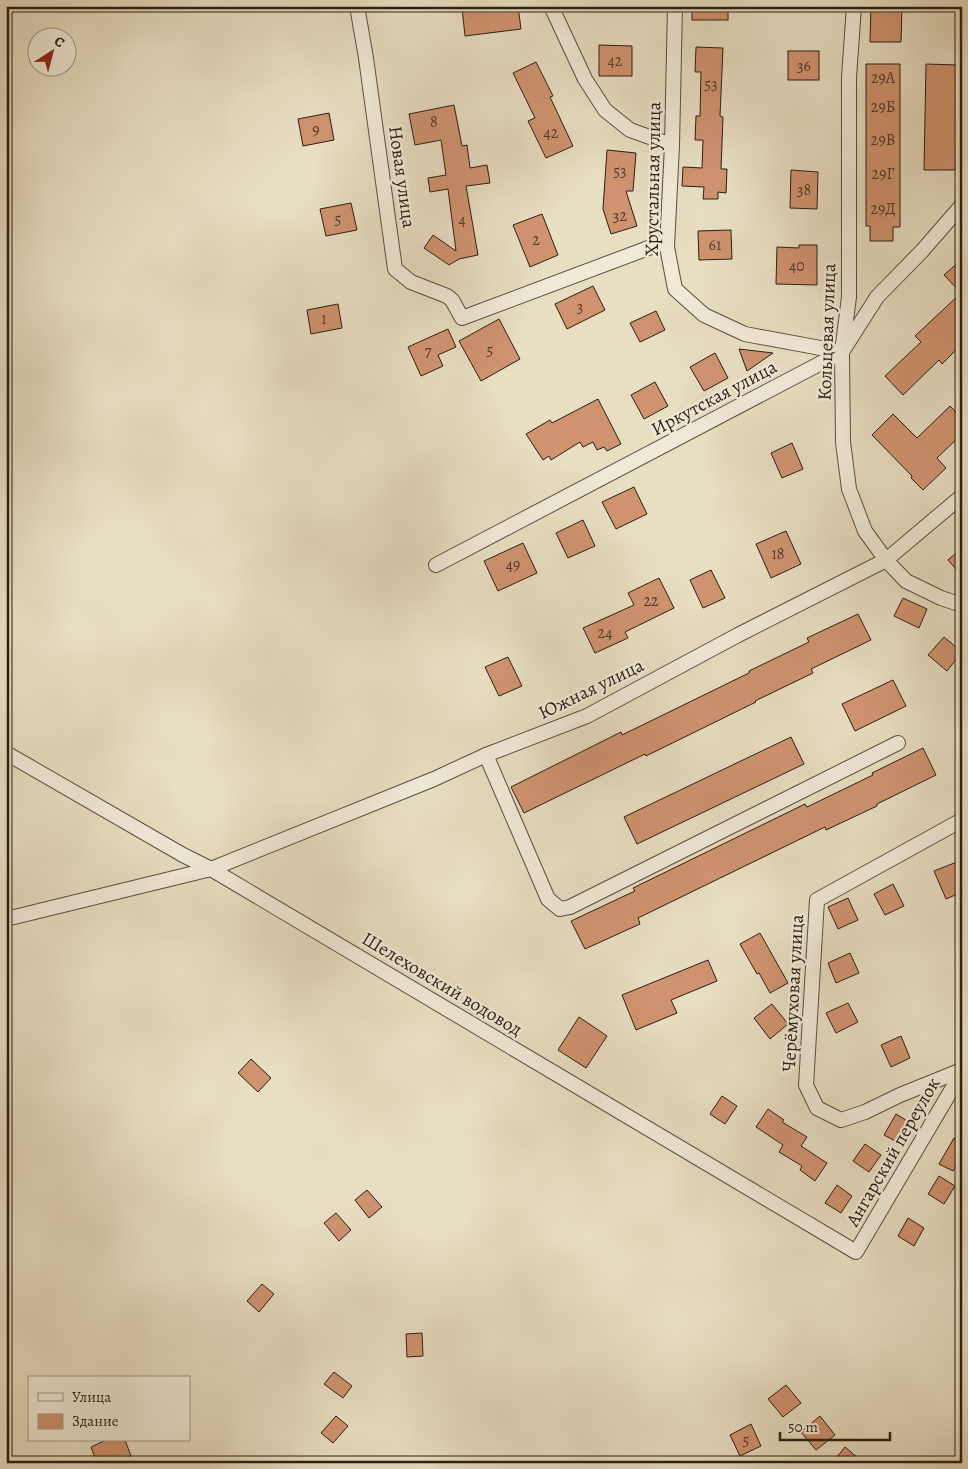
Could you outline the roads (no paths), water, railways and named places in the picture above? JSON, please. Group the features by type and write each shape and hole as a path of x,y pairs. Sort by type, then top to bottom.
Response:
{"street":[{"name":"Новая улица","path":"357,6 395,269 411,282 447,296 452,300 462,318 667,240"},
{"path":"552,6 585,79 605,110 630,130 672,145"},
{"name":"Хрустальная улица","path":"675,6 672,145 667,240 674,289 704,315 745,334 842,352"},
{"name":"Кольцевая улица","path":"854,6 849,77 849,297 842,352 843,442 848,489 865,532 886,560 906,582 941,598 962,605"},
{"name":"Иркутская улица","path":"436,565 842,352 877,297 922,251 962,205"},
{"name":"Южная улица","path":"6,919 211,869 434,779 486,755 587,716 738,635 886,560 962,496"},
{"path":"486,755 548,899 560,909 570,908 898,743"},
{"name":"Шелеховский водовод","path":"6,753 183,855 211,869 856,1252"},
{"name":"Черёмуховая улица","path":"962,820 817,900 806,1085 818,1108 840,1120 865,1112 900,1095 962,1071"},
{"name":"Ангарский переулок","path":"856,1252 962,1071"}]}
